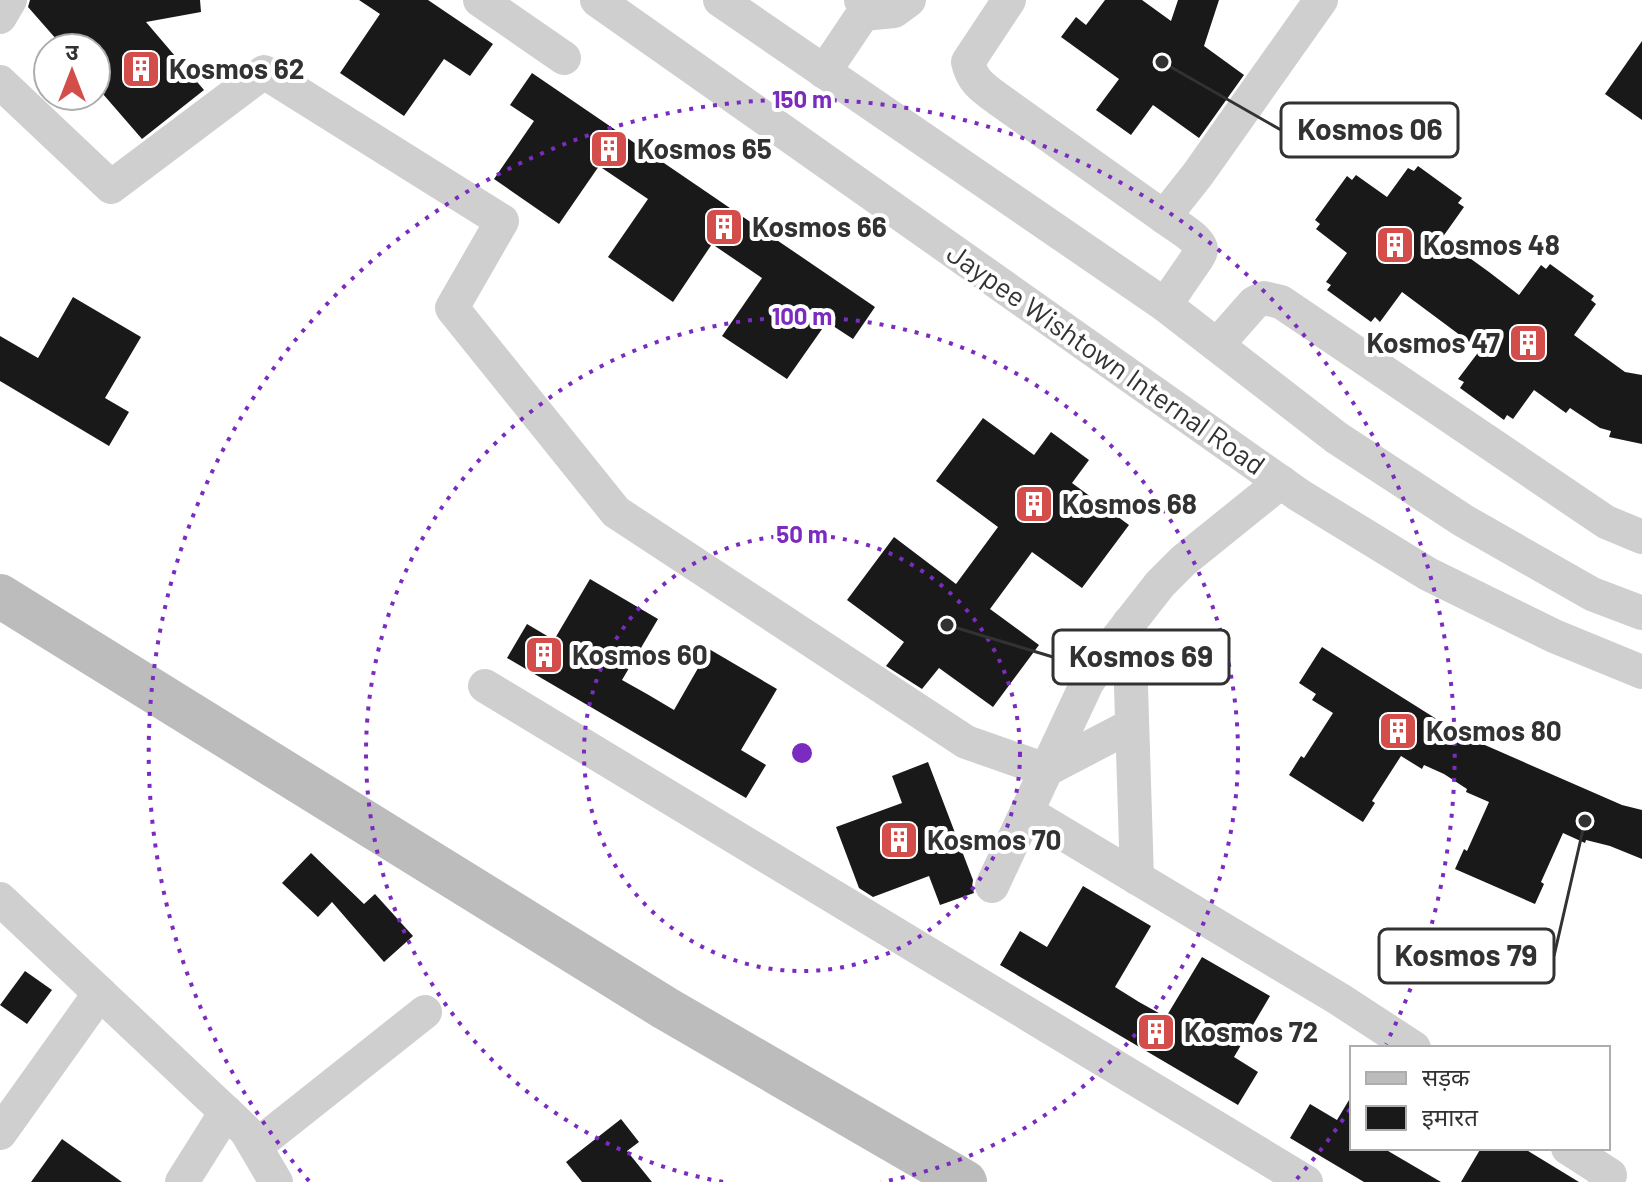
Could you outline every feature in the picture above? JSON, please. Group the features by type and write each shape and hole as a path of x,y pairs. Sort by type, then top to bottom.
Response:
{"street":[{"path":"0,17 10,0"},
{"path":"480,0 564,58"},
{"name":"Jaypee Wishtown Internal Road","path":"597,0 1281,482 1428,574 1554,636 1642,672"},
{"path":"720,0 1165,305 1337,438 1464,521 1592,594 1642,613"},
{"path":"824,72 862,7 894,11 909,0"},
{"path":"1009,0 968,62 970,73 979,85 1201,245 1198,257 1165,305"},
{"path":"1164,217 1321,0"},
{"path":"0,82 111,187 264,72 502,221 452,308 616,512 966,742 1046,770 1132,725"},
{"path":"1217,345 1254,303 1264,298 1281,302 1606,522 1642,537"},
{"path":"992,886 1087,683 1129,623 1183,561 1281,482"},
{"path":"1554,636 1592,594"},
{"path":"0,596 665,1008 965,1182"},
{"path":"1129,623 1137,878"},
{"path":"485,686 1306,1182"},
{"path":"1027,812 1339,999 1411,1046"},
{"path":"0,899 246,1131 276,1182"},
{"path":"0,1133 100,993"},
{"path":"256,1146 425,1012"},
{"path":"182,1182 226,1112"},
{"path":"1571,1150 1610,1175 1605,1182"}],"building":[{"name":"Kosmos 62","path":"30,0 200,0 201,12 146,22 204,90 142,139 112,104 112,32 50,32 28,7"},
{"path":"359,0 428,0 493,44 470,76 444,59 404,116 340,73 380,14"},
{"path":"1105,0 1142,0 1171,21 1178,0 1219,0 1204,46 1244,75 1199,138 1153,105 1131,135 1096,110 1119,79 1061,37 1076,17 1086,25"},
{"path":"1642,41 1642,120 1605,94"},
{"path":"532,73 875,307 853,339 827,322 787,379 722,336 762,278 712,244 673,302 608,257 648,199 599,166 559,224 494,179 534,121 510,105"},
{"path":"1418,166 1462,198 1458,203 1464,207 1442,238 1519,295 1541,265 1546,269 1550,264 1594,296 1591,300 1596,304 1574,335 1625,372 1642,375 1642,444 1609,437 1611,431 1600,428 1570,408 1566,413 1534,390 1513,419 1507,415 1504,420 1460,388 1464,382 1458,379 1480,350 1402,292 1380,322 1375,317 1371,322 1327,290 1331,285 1326,282 1347,253 1316,229 1320,224 1315,220 1347,176 1352,180 1356,175 1387,197 1408,168 1414,171"},
{"path":"73,297 141,337 105,398 129,412 109,446 0,381 0,336 38,358"},
{"path":"983,418 1034,455 1051,432 1089,460 1072,483 1129,525 1082,588 1032,552 990,609 1039,645 993,707 939,668 922,689 886,666 904,642 847,600 894,537 956,584 998,527 936,481"},
{"path":"590,579 658,619 622,680 674,710 709,649 777,689 741,750 766,765 746,798 507,658 527,624 554,640"},
{"path":"1322,647 1462,735 1622,805 1642,810 1642,859 1610,846 1586,840 1585,843 1563,833 1541,882 1544,884 1535,904 1455,869 1464,849 1467,851 1489,802 1466,792 1467,789 1444,774 1424,765 1422,769 1401,756 1372,801 1375,803 1363,822 1289,775 1333,713 1312,700 1316,694 1299,683"},
{"name":"Kosmos 70","path":"928,762 973,880 974,893 940,905 929,876 873,897 859,888 836,827 902,803 892,776"},
{"path":"311,853 364,904 375,894 413,936 384,962 332,902 318,917 282,883"},
{"path":"1083,886 1151,926 1115,987 1139,1002 1166,1017 1202,957 1270,996 1234,1057 1258,1072 1238,1105 1000,965 1020,931 1047,947"},
{"path":"25,971 52,990 27,1024 0,1005"},
{"path":"1350,1098 1350,1150 1386,1150 1441,1182 1364,1182 1290,1138 1310,1104 1337,1120"},
{"path":"621,1119 639,1142 627,1151 652,1182 582,1182 566,1162"},
{"path":"62,1139 122,1182 31,1182"},
{"path":"1480,1150 1526,1150 1579,1182 1461,1182"}],"place":[{"name":"Kosmos 06","path":"1162,62"},
{"name":"Kosmos 62","path":"141,69"},
{"name":"Kosmos 65","path":"609,149"},
{"name":"Kosmos 66","path":"724,227"},
{"name":"Kosmos 48","path":"1395,245"},
{"name":"Kosmos 47","path":"1528,343"},
{"name":"Kosmos 68","path":"1034,504"},
{"name":"Kosmos 69","path":"947,625"},
{"name":"Kosmos 60","path":"544,655"},
{"name":"Kosmos 80","path":"1398,731"},
{"name":"Kosmos 79","path":"1585,821"},
{"name":"Kosmos 70","path":"899,840"},
{"name":"Kosmos 72","path":"1156,1032"}]}
